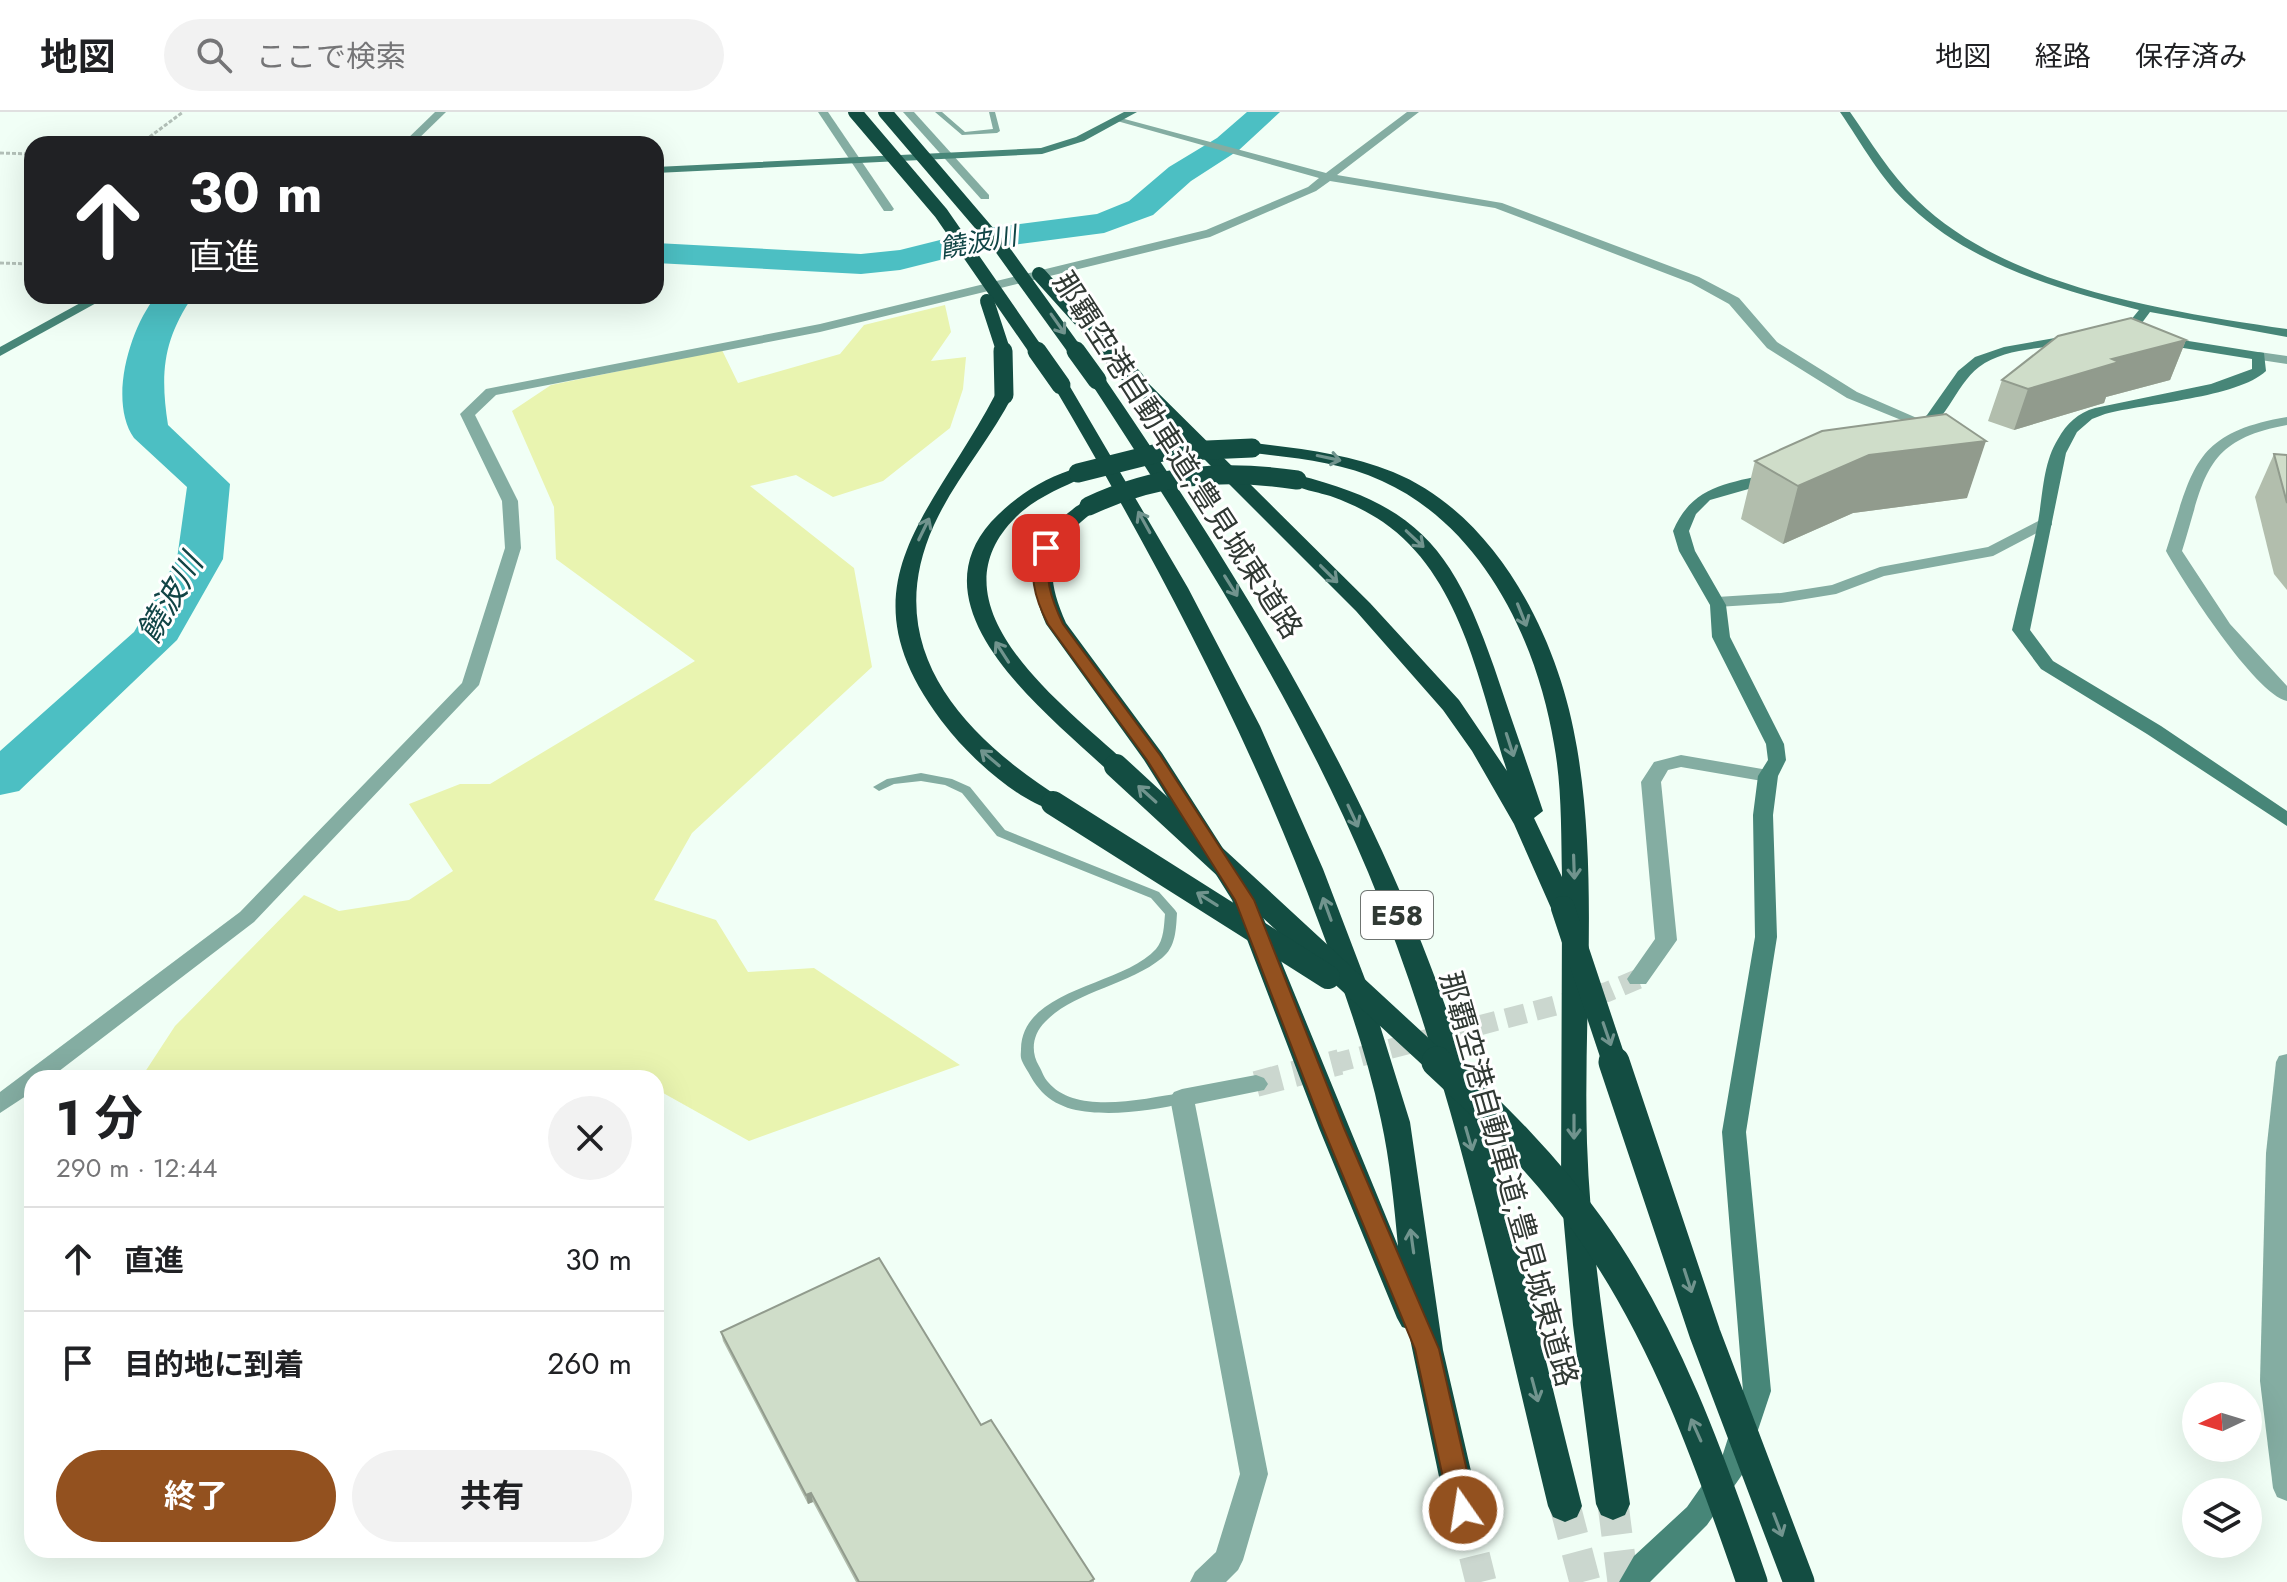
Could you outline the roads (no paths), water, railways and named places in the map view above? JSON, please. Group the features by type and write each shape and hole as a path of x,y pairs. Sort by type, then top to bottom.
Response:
{"highway":[{"name":"那覇空港自動車道;豊見城東道路","path":"855,112 941,213 1061,385 1138,512 1205,633 1264,757 1316,879 1364,1011 1396,1121 1427,1349 1463,1510"},
{"name":"那覇空港自動車道;豊見城東道路","path":"885,112 1040,297 1097,380 1255,625 1321,749 1380,872 1422,980 1472,1145 1565,1506"},
{"path":"867,126 891,168 985,298 1001,327 1007,365 1004,395 925,525 904,588 906,617 921,673 937,702 988,759 1280,944 1389,1018"},
{"path":"935,170 1035,269 1135,380 1363,607 1451,705 1483,750 1526,824 1563,908"},
{"path":"1613,1504 1583,1275 1573,1146 1575,871 1564,737 1551,687 1501,571 1458,520 1408,486 1379,472 1320,456 1252,448 1162,452 1078,473 1038,492 1003,519 985,544 978,564 977,589 983,616 1008,661 1024,681 1478,1097 1531,1154 1614,1265 1656,1342 1713,1468 1752,1582"},
{"path":"1427,1349 1333,1128 1244,900 1154,758 1056,624 1045,603 1040,581 1041,559 1046,548 1068,521 1089,506 1135,486 1194,475 1250,474 1297,480 1345,494 1369,505 1417,540 1453,586 1485,671 1705,1334 1799,1582"}],"street":[{"path":"416,136 441,112"},
{"path":"823,112 888,209"},
{"path":"908,112 985,197"},
{"path":"45,1070 247,917 470,685 513,548 510,501 467,414 491,392 820,328 1210,233 1312,189 1414,112"},
{"path":"1845,112 1900,189 1956,236 2014,265 2146,309 2287,333"},
{"path":"664,170 857,163 1042,151 1080,139 1127,116 1180,135 1327,177 1498,205 1695,280 1734,301 1772,345 1839,387 1926,425"},
{"path":"0,352 88,304"},
{"path":"2125,336 2146,309"},
{"path":"1900,440 1926,425 1971,366 1989,356 2085,336 2125,336 2287,360"},
{"path":"2259,356 2259,371 2230,387 2133,403 2082,418 2062,445 2053,474 2046,522 2021,630 2047,665 2154,730 2287,820"},
{"path":"2287,421 2263,424 2226,437 2206,457 2174,551 2199,598 2253,663 2287,696"},
{"path":"1634,1582 1644,1566 1697,1516 1734,1463 1757,1391 1734,1132 1766,937 1763,815 1768,776 1777,760 1775,744 1721,637 1717,602 1687,551 1681,531 1689,512 1705,497 1801,470"},
{"path":"1717,602 1781,598 1836,589 1880,572 1993,551 2046,522"},
{"path":"1638,979 1666,940 1651,782 1661,766 1681,761 1768,776"},
{"path":"2287,1062 2273,1381 2287,1488"},
{"path":"1205,1582 1228,1560 1254,1474 1182,1098 1256,1084"},
{"path":"0,1104 24,1086"}],"lane":[{"path":"938,112 964,134 997,131 992,112"},
{"path":"879,787 891,781 921,777 948,782 966,790 1001,833 1155,895 1171,913 1170,934 1160,953 1073,996 1036,1021 1027,1039 1030,1070 1053,1098 1094,1108 1182,1098"}],"waterway":[{"name":"饒波川","path":"664,253 861,264 900,260 988,238 1104,223 1141,208 1180,174 1228,144 1265,112"},
{"name":"饒波川","path":"0,779 153,640 200,559 209,484 148,429 144,393 146,358 155,326 169,304"}],"tunnel":[{"path":"1332,1064 1607,992 1638,979"},
{"path":"1256,1084 1340,1062"},
{"path":"1613,1504 1623,1582"},
{"path":"1565,1506 1585,1582"},
{"path":"1463,1510 1481,1582"}]}
